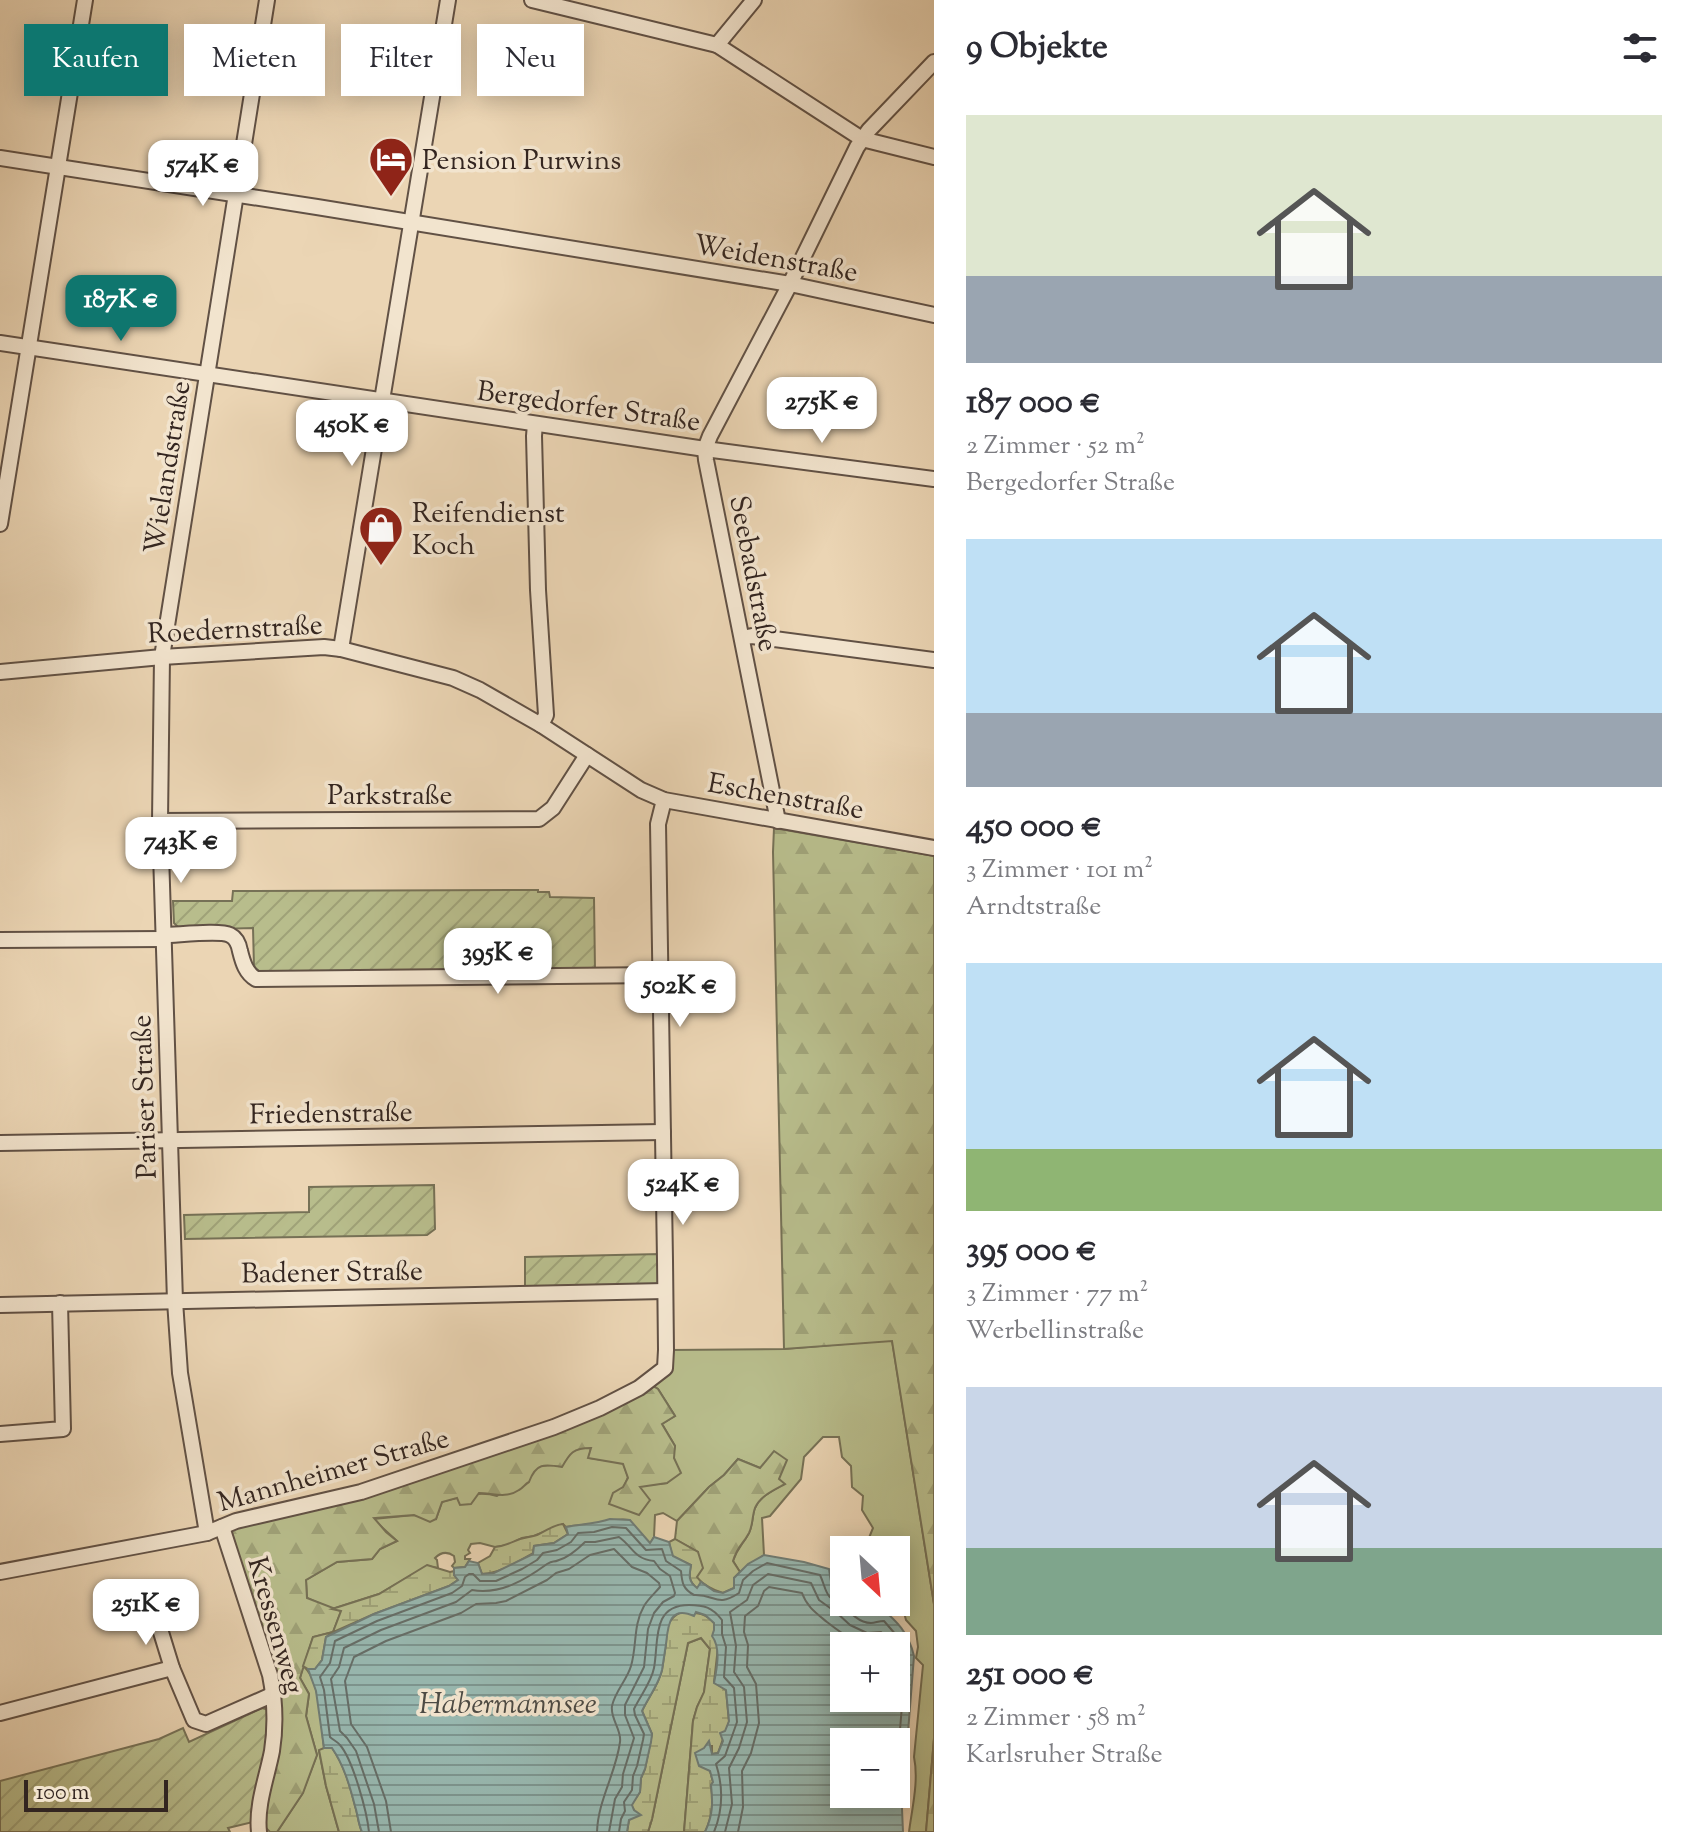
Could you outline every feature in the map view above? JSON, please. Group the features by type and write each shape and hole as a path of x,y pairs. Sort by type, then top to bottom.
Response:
{"street":[{"path":"0,524 85,0"},
{"name":"Wielandstraße","path":"162,657 267,0"},
{"path":"341,649 448,0"},
{"path":"532,0 717,45 862,139 934,157"},
{"path":"717,45 754,0"},
{"path":"705,449 862,139 934,62"},
{"name":"Weidenstraße","path":"0,158 790,284 934,315"},
{"name":"Bergedorfer Straße","path":"0,343 705,449 934,479"},
{"path":"535,424 538,590 546,715 541,725"},
{"name":"Seebadstraße","path":"705,449 778,821"},
{"path":"742,638 752,636 934,660"},
{"name":"Roedernstraße","path":"0,672 162,657 324,647 341,649 453,678 480,690 632,784"},
{"name":"Pariser Straße","path":"162,657 160,821 175,1301 180,1373 207,1533"},
{"name":"Parkstraße","path":"160,821 539,819 553,808 587,755"},
{"name":"Eschenstraße","path":"632,784 664,800 934,848"},
{"path":"664,800 658,824 665,1291"},
{"path":"0,940 230,935 238,943 246,969 256,979 660,975"},
{"name":"Friedenstraße","path":"0,1143 663,1132"},
{"name":"Badener Straße","path":"0,1305 665,1291"},
{"name":"Mannheimer Straße","path":"0,1572 207,1533 236,1521 361,1492 554,1427 600,1408 639,1388 665,1368 665,1291"},
{"path":"0,1434 63,1429 60,1303"},
{"name":"Kressenweg","path":"222,1527 274,1694 275,1724 259,1832"},
{"path":"156,1616 172,1668 194,1720 206,1724 274,1694"},
{"path":"0,1713 172,1668"}],"green space":[{"path":"774,828 934,856 934,1604 892,1341 784,1349"},
{"path":"233,891 549,892 550,897 594,898 595,970 261,973 254,967 253,928 181,930 174,923 173,901 232,901"},
{"path":"434,1185 435,1229 427,1235 185,1239 184,1215 309,1212 309,1187"},
{"path":"660,1254 659,1284 525,1287 525,1257"},
{"path":"892,1340 934,1604 934,1738 926,1832 909,1832 923,1665 916,1658 916,1631 905,1616 910,1616 910,1536 870,1536 873,1528 862,1510 863,1496 852,1487 851,1466 842,1457 839,1437 823,1437 804,1457 801,1479 770,1516 762,1518 764,1555 740,1572 733,1561 750,1530 757,1504 784,1484 760,1468 738,1459 677,1521 663,1513 655,1515 654,1537 650,1544 629,1520 566,1527 563,1524 508,1545 471,1544 470,1553 465,1556 465,1559 470,1559 465,1567 454,1568 454,1556 442,1553 435,1558 438,1568 427,1566 379,1594 332,1609 307,1598 306,1580 337,1562 372,1559 380,1549 397,1541 373,1519 414,1515 436,1519 442,1502 476,1494 497,1496 540,1466 550,1465 579,1448 591,1448 589,1458 623,1463 628,1477 624,1487 667,1483 675,1446 662,1424 675,1416 653,1386 667,1374 671,1350 784,1349"},
{"path":"653,1386 675,1416 662,1424 675,1446 674,1458 681,1473 667,1483 640,1487 650,1500 639,1515 609,1504 613,1493 623,1487 628,1478 623,1464 588,1458 591,1448 580,1449 570,1455 562,1467 545,1465 538,1468 529,1482 514,1493 479,1493 471,1504 460,1505 457,1498 442,1502 436,1519 430,1522 414,1515 374,1518 397,1541 380,1549 372,1559 337,1562 306,1580 307,1598 341,1611 333,1632 313,1637 300,1678 309,1694 306,1716 317,1755 303,1793 277,1832 270,1832 263,1825 280,1721 229,1528 622,1402"},
{"path":"774,1451 787,1460 779,1479 785,1484 764,1497 755,1508 750,1530 733,1561 740,1572 734,1578 734,1588 723,1593 715,1590 696,1577 698,1552 675,1539 677,1521 738,1459 760,1468"},
{"path":"563,1524 568,1534 554,1543 534,1546 533,1553 515,1563 496,1572 482,1574 478,1563 490,1556 495,1547"},
{"path":"675,1539 698,1552 703,1568 697,1577 701,1582 698,1589 690,1578 691,1565 672,1556 669,1542"},
{"path":"427,1565 454,1571 458,1580 449,1586 333,1632 341,1611 332,1609 379,1594"},
{"path":"682,1612 703,1615 714,1623 718,1647 714,1682 726,1690 729,1722 718,1753 712,1754 712,1745 710,1820 705,1832 684,1832 693,1721 704,1692 710,1649 701,1638 688,1643 648,1832 627,1832 629,1820 634,1817 631,1805 640,1792 652,1734 642,1711 661,1675 668,1625"},
{"path":"333,1632 326,1637 322,1660 315,1669 303,1666 313,1637"},
{"path":"701,1638 710,1649 704,1693 693,1721 684,1832 648,1832 688,1643"},
{"path":"303,1666 317,1693 324,1748 319,1751 339,1832 277,1832 302,1794 317,1755 306,1716 309,1694 300,1678"},
{"path":"262,1708 269,1710 268,1738 253,1822 228,1828 230,1832 0,1832 0,1781 159,1739 183,1728 189,1742"},
{"path":"934,1739 934,1832 926,1832"},
{"path":"332,1748 343,1769 362,1832 339,1832 319,1750"}],"water":[{"name":"Habermannsee","path":"610,1519 630,1520 650,1543 654,1537 669,1542 673,1556 691,1565 690,1578 697,1588 701,1582 723,1593 734,1588 734,1578 748,1564 764,1555 829,1569 830,1616 891,1616 895,1620 904,1632 830,1632 830,1712 910,1712 908,1728 830,1728 830,1808 902,1808 903,1832 705,1832 711,1814 713,1782 710,1771 699,1766 695,1753 709,1741 712,1754 718,1753 723,1741 720,1733 725,1731 729,1721 726,1690 714,1683 718,1658 712,1636 714,1623 696,1612 694,1616 679,1613 669,1624 661,1675 642,1711 652,1734 640,1792 632,1805 641,1815 629,1820 627,1832 362,1832 340,1762 332,1748 324,1748 316,1691 308,1669 315,1669 322,1660 326,1637 374,1614 449,1586 458,1580 454,1568 465,1567 469,1561 478,1563 482,1574 494,1573 533,1554 534,1546 554,1543 568,1534 566,1527"},
{"name":"Habermannsee","path":"910,1645 914,1656 910,1707"}],"place":[{"name":"Pension Purwins","path":"391,198"},
{"name":"Reifendienst Koch","path":"381,567"}]}
